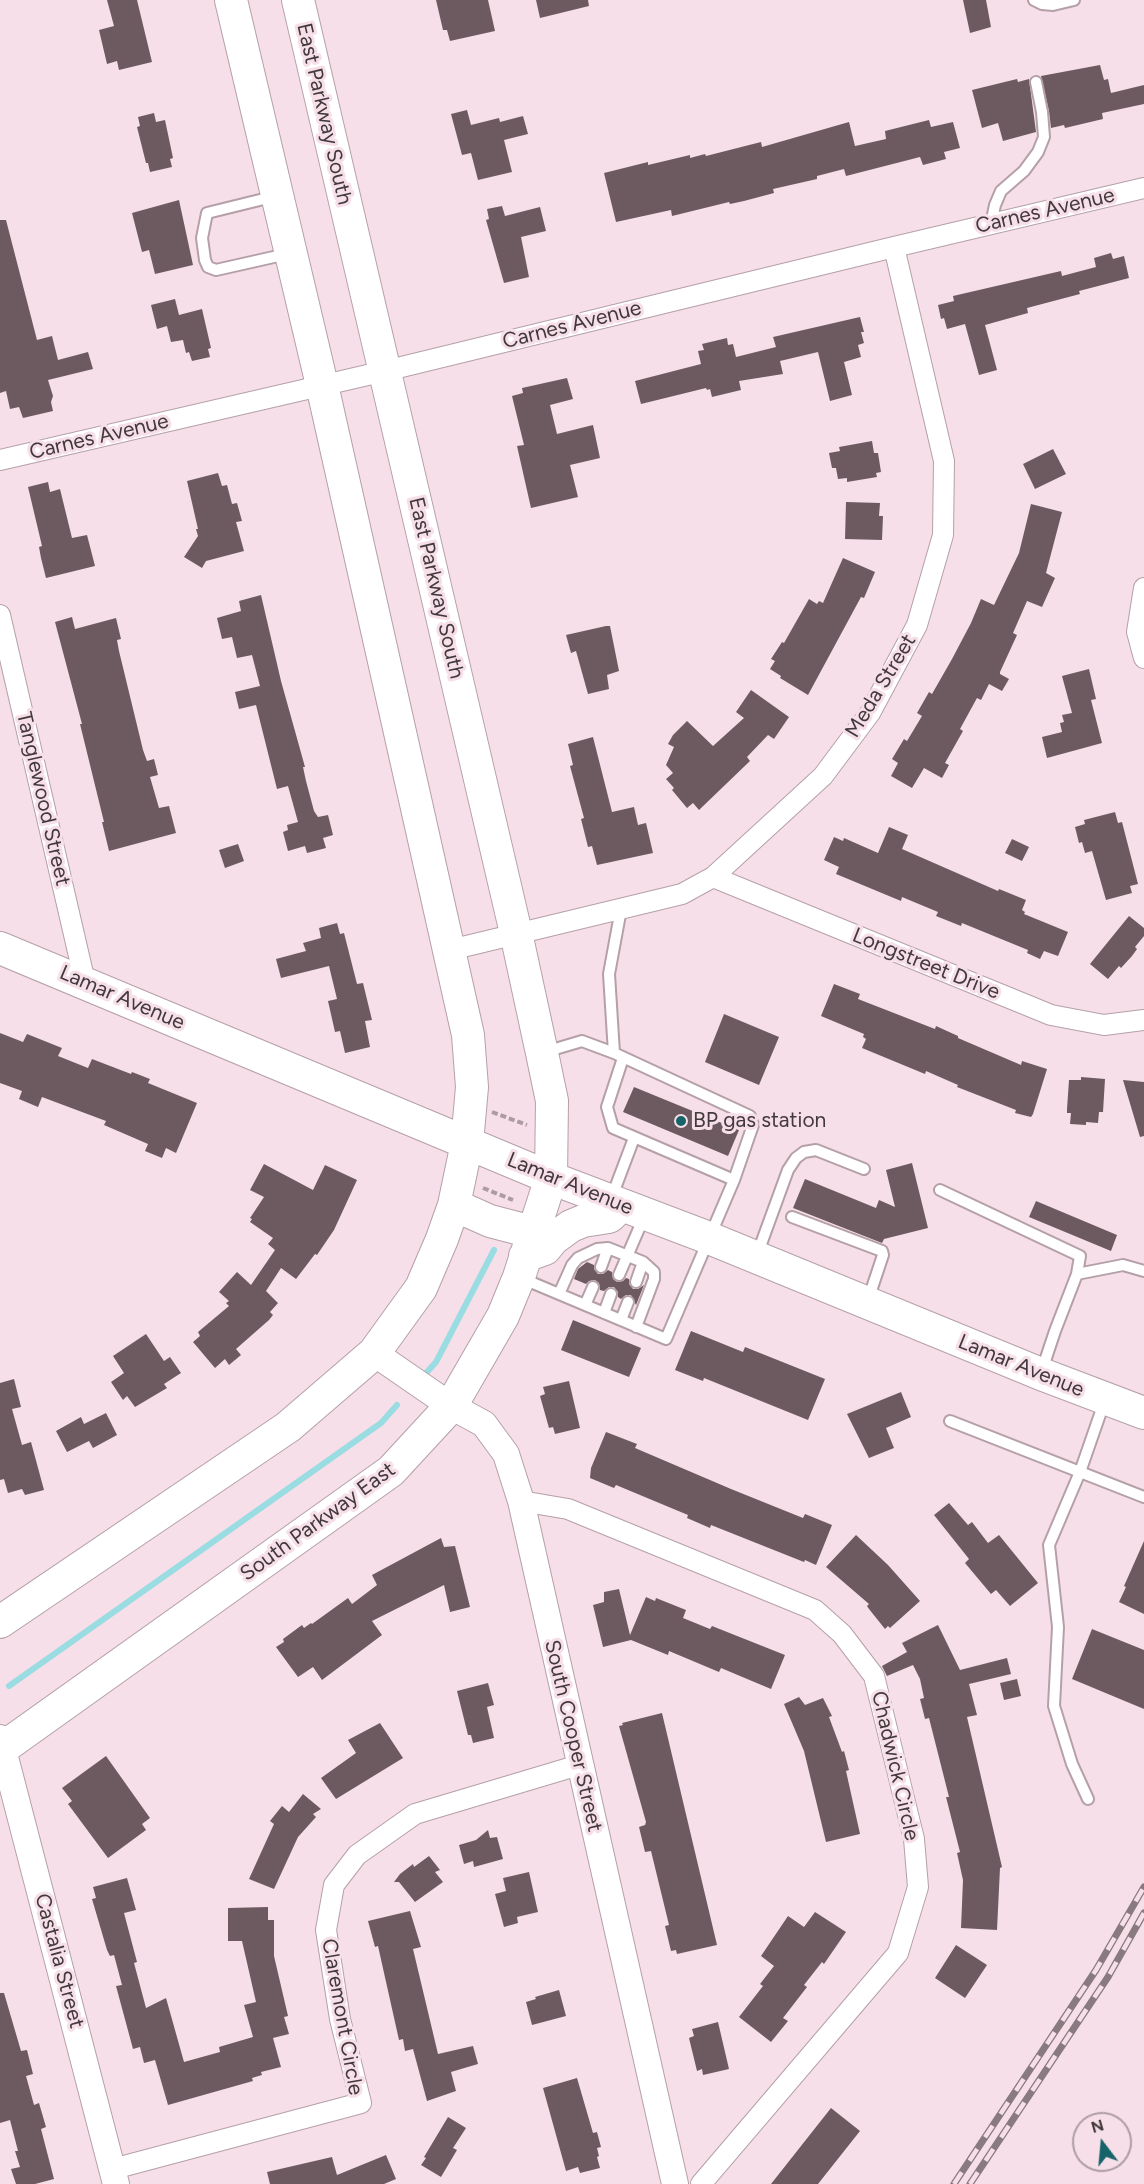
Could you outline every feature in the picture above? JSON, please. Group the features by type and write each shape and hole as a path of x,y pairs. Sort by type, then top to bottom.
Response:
{"main road":[{"path":"0,1622 288,1427 374,1353 421,1288 454,1205 466,1143 472,1087 468,1035 322,385 231,0"},
{"name":"East Parkway South","path":"298,0 386,371 542,1053 552,1101 550,1178"},
{"name":"Lamar Avenue","path":"0,948 550,1178 710,1238 1041,1374 1144,1413"},
{"name":"South Parkway East","path":"1,1745 391,1471 451,1406 504,1316 550,1178"},
{"path":"454,1205 490,1221 526,1255 545,1249 553,1239 571,1226 584,1221 609,1217 626,1207"}],"street":[{"name":"Carnes Avenue","path":"0,460 386,371 1144,188"},
{"name":"Meda Street","path":"450,950 682,894 713,877 823,776 870,713 917,625 943,535 944,461 894,247"},
{"path":"1144,588 1137,632 1144,658"},
{"name":"Tanglewood Street","path":"0,615 85,982"},
{"name":"Longstreet Drive","path":"713,877 1051,1015 1104,1025 1144,1020"},
{"name":"South Cooper Street","path":"374,1353 451,1406 484,1424 506,1454 521,1501 675,2184"},
{"name":"Chadwick Circle","path":"521,1501 568,1509 815,1610 842,1634 874,1676 914,1839 918,1877 918,1887 898,1953 701,2184"},
{"name":"Castalia Street","path":"1,1745 115,2177"},
{"name":"Claremont Circle","path":"115,2177 361,2103 339,2019 326,1930 334,1885 357,1854 415,1814 579,1765"}],"lane":[{"path":"1034,0 1042,4 1053,5 1074,0"},
{"path":"991,224 994,205 1002,191 1024,171 1038,152 1044,137 1036,82"},
{"path":"277,196 207,213 202,238 205,260 208,267 216,270 290,253"},
{"path":"621,909 609,974 619,1056 607,1107 613,1128 734,1180"},
{"path":"526,1255 559,1294 666,1339 734,1180 753,1125 750,1116 582,1041 542,1053"},
{"path":"619,1275 628,1255 626,1207 634,1138"},
{"path":"756,1258 788,1170 804,1152 816,1150 864,1169"},
{"path":"940,1190 1080,1256 1077,1274 1054,1330 1041,1374"},
{"path":"792,1217 882,1251 883,1255 867,1303"},
{"path":"559,1294 572,1265 578,1258 597,1249 608,1248 628,1255 643,1262 654,1272 654,1279 636,1327"},
{"path":"601,1268 608,1248"},
{"path":"636,1282 643,1262"},
{"path":"1077,1274 1124,1265 1144,1271"},
{"path":"585,1305 593,1287"},
{"path":"603,1313 611,1294"},
{"path":"621,1320 628,1302"},
{"path":"1088,1799 1072,1764 1054,1706 1058,1627 1049,1545 1080,1472 1106,1400"},
{"path":"950,1421 1144,1497"}],"path":[{"path":"489,1111 533,1127"},
{"path":"483,1188 522,1203"}],"building":[{"path":"107,0 137,0 152,62 119,70 117,61 107,64 99,30 114,26"},
{"path":"436,0 488,0 495,31 450,41 447,30 443,30"},
{"path":"536,0 588,0 589,6 540,18"},
{"path":"963,0 986,0 991,27 970,33"},
{"path":"1100,65 1104,80 1108,79 1111,93 1144,85 1144,104 1102,113 1103,119 1065,128 1064,125 1051,128 1041,76"},
{"path":"1017,79 1018,82 1029,79 1036,132 1003,141 998,123 982,128 972,90"},
{"path":"467,110 471,125 499,118 500,122 523,116 528,134 504,140 512,172 478,180 471,153 462,155 451,114"},
{"path":"154,113 156,122 165,120 173,158 170,159 172,167 150,172 137,127 140,126 138,117"},
{"path":"929,120 931,127 953,122 960,148 944,152 946,159 923,165 920,157 846,176 844,169 817,176 817,179 773,189 774,193 672,216 671,210 616,222 604,173 690,155 690,158 705,154 706,156 761,142 762,147 849,122 855,146 886,139 885,131"},
{"path":"179,200 193,265 155,274 149,250 142,252 132,213"},
{"path":"502,206 505,216 540,207 546,231 521,237 529,277 504,283 486,220 489,219 487,209"},
{"path":"0,220 6,220 37,340 52,336 58,360 88,352 93,369 48,380 53,396 51,402 53,411 23,418 19,407 10,409 6,391 0,393"},
{"path":"1111,253 1113,259 1124,256 1129,278 1079,291 1080,294 1027,308 1028,313 985,325 997,370 979,375 965,324 947,329 944,318 941,319 938,305 954,301 953,296 1061,271 1062,276 1096,267 1094,258"},
{"path":"175,299 179,315 202,309 211,348 208,349 210,357 192,361 189,352 186,353 183,340 171,342 167,326 157,329 151,305"},
{"path":"860,317 864,332 861,332 864,343 858,345 861,357 844,362 852,395 830,401 818,352 780,361 783,374 739,381 741,390 712,397 710,389 706,388 641,404 635,381 701,364 698,351 704,350 702,344 727,338 728,345 733,344 736,357 776,347 773,337"},
{"path":"567,378 573,399 550,405 557,434 593,425 600,458 570,465 578,497 531,508 517,446 524,445 512,396 523,393 522,388"},
{"path":"872,441 874,453 878,453 881,472 876,473 877,477 847,482 847,478 838,479 836,468 832,468 829,453 840,451 839,447"},
{"path":"1053,449 1066,474 1035,489 1023,464"},
{"path":"218,473 222,486 227,485 232,504 237,503 242,521 236,522 244,551 206,561 202,568 184,557 198,536 187,481"},
{"path":"48,482 50,492 60,489 72,538 87,535 95,566 46,578 39,547 42,546 28,487"},
{"path":"846,502 880,503 879,516 883,516 882,540 845,539"},
{"path":"1031,504 1062,512 1046,573 1055,578 1042,607 1027,601 1013,633 1017,635 1000,672 1009,679 1002,691 989,684 981,700 977,698 960,729 963,731 945,763 949,765 942,778 924,768 912,788 891,776 898,763 892,759 904,739 907,741 922,716 917,713 929,692 932,694 952,659 981,599 994,605 1019,553"},
{"path":"843,558 875,572 864,598 861,597 808,695 770,669 775,661 771,659 782,642 784,643 809,599 817,604 819,601 823,603"},
{"path":"261,595 314,811 318,817 328,815 333,835 323,838 326,848 307,853 305,846 288,851 283,832 288,830 287,825 298,822 288,786 277,789 256,705 239,709 235,692 260,686 252,655 237,658 232,637 222,639 217,618 241,611 239,601"},
{"path":"72,617 75,629 116,618 121,639 117,640 119,651 143,750 147,761 154,759 158,775 150,777 159,808 169,806 176,833 109,851 80,724 82,724 55,622"},
{"path":"610,626 619,671 607,675 609,689 588,694 576,651 571,653 566,635"},
{"path":"1089,669 1096,699 1091,700 1102,743 1047,758 1042,737 1062,732 1060,723 1064,722 1062,715 1072,713 1062,676"},
{"path":"751,690 789,717 774,739 768,735 747,757 750,761 699,810 693,803 687,808 666,779 673,773 666,765 674,747 668,744 673,735 687,721 713,746 744,718 736,712"},
{"path":"593,737 612,812 634,807 638,825 646,823 653,853 597,865 592,846 588,847 581,819 584,818 570,766 573,765 568,744"},
{"path":"1115,812 1118,823 1122,822 1138,884 1130,886 1132,893 1106,900 1092,851 1085,853 1082,842 1079,843 1075,827 1085,824 1084,820"},
{"path":"889,827 908,835 902,849 998,891 999,889 1026,900 1022,910 1024,914 1068,932 1058,956 1044,951 1040,959 1027,953 1028,950 962,923 961,926 936,916 938,912 902,897 901,901 836,874 839,867 824,860 834,837 843,841 844,838 878,853"},
{"path":"1012,839 1029,847 1022,861 1005,853"},
{"path":"238,844 244,861 225,868 219,850"},
{"path":"1129,916 1144,928 1144,936 1135,947 1137,949 1132,956 1108,979 1090,964"},
{"path":"337,923 340,934 344,933 357,984 363,983 372,1020 365,1021 370,1047 345,1053 340,1031 335,1032 328,1001 337,999 329,966 281,978 276,959 306,951 303,943 321,938 319,928"},
{"path":"834,984 860,994 858,999 935,1029 936,1026 1021,1065 1022,1061 1047,1069 1033,1114 1031,1117 1015,1113 1016,1110 957,1087 958,1085 926,1071 925,1074 862,1048 866,1039 863,1037 864,1034 821,1016"},
{"path":"724,1014 779,1037 759,1085 705,1062"},
{"path":"0,1033 23,1042 27,1034 62,1048 58,1056 88,1068 92,1059 131,1074 132,1072 150,1079 148,1083 197,1103 176,1153 166,1148 162,1158 145,1151 148,1144 104,1125 106,1121 42,1097 38,1107 19,1099 22,1091 0,1083"},
{"path":"1081,1077 1105,1079 1103,1112 1099,1112 1098,1123 1070,1124 1071,1113 1067,1113 1069,1080 1081,1080"},
{"path":"1123,1080 1144,1082 1144,1136 1140,1137"},
{"name":"BP gas station","path":"634,1087 739,1130 728,1156 623,1112"},
{"path":"912,1163 928,1228 884,1239 882,1243 793,1208 805,1179 876,1208 879,1200 895,1207 886,1170"},
{"path":"264,1164 313,1190 325,1165 357,1180 334,1230 317,1255 315,1254 296,1279 281,1268 266,1291 278,1303 270,1312 273,1315 236,1349 241,1355 229,1365 225,1359 215,1368 193,1342 200,1336 198,1332 229,1306 226,1303 229,1301 219,1292 237,1272 251,1285 275,1250 268,1244 273,1238 250,1222 252,1219 250,1218 264,1197 250,1190"},
{"path":"1036,1201 1117,1235 1111,1251 1029,1217"},
{"path":"587,1262 594,1265 598,1274 603,1274 608,1270 612,1272 613,1279 617,1282 629,1279 629,1284 633,1289 644,1285 636,1305 631,1295 626,1295 621,1299 618,1297 618,1292 614,1287 609,1287 604,1291 600,1290 599,1283 595,1280 586,1284 574,1279 578,1269"},
{"path":"573,1320 641,1348 629,1377 561,1350"},
{"path":"691,1331 743,1352 745,1347 825,1379 808,1420 704,1378 703,1381 675,1370"},
{"path":"146,1334 164,1361 170,1357 181,1373 164,1384 167,1388 135,1407 127,1396 123,1400 111,1382 124,1373 113,1356"},
{"path":"14,1379 21,1407 12,1409 22,1445 31,1442 44,1490 25,1495 22,1489 8,1493 4,1479 0,1480 0,1383"},
{"path":"569,1381 580,1428 555,1434 553,1427 549,1428 540,1396 545,1394 543,1387"},
{"path":"901,1392 911,1417 886,1428 894,1448 869,1458 847,1414"},
{"path":"106,1413 117,1435 93,1448 89,1441 67,1452 56,1431 81,1417 84,1424"},
{"path":"606,1432 637,1444 635,1448 731,1489 803,1518 805,1514 832,1525 816,1565 711,1525 710,1528 687,1518 688,1515 616,1485 614,1488 590,1478 591,1468"},
{"path":"949,1503 968,1525 972,1522 988,1543 999,1535 1038,1583 1010,1606 996,1590 991,1594 965,1563 969,1559 934,1515"},
{"path":"856,1535 888,1565 920,1601 890,1628 888,1626 885,1629 867,1606 869,1604 826,1567"},
{"path":"441,1538 444,1547 455,1546 470,1607 450,1612 444,1585 372,1621 382,1635 322,1680 313,1667 298,1677 276,1647 284,1642 283,1639 302,1625 304,1628 312,1624 348,1598 352,1604 377,1585 372,1575"},
{"path":"1144,1541 1144,1614 1119,1602"},
{"path":"619,1589 630,1635 646,1597 655,1601 656,1598 686,1610 683,1618 710,1629 712,1626 785,1655 771,1689 721,1668 719,1672 669,1651 668,1655 631,1640 603,1647 593,1605 604,1602 604,1592"},
{"path":"938,1625 960,1670 1007,1658 1011,1674 969,1684 977,1715 967,1717 1002,1867 1000,1868 997,1930 961,1928 963,1880 957,1853 960,1852 929,1718 925,1719 920,1699 924,1698 920,1679 913,1665 887,1676 882,1666 907,1652 902,1643"},
{"path":"1092,1629 1144,1650 1144,1709 1072,1679"},
{"path":"1017,1679 1021,1696 1004,1700 1000,1683"},
{"path":"488,1683 494,1705 487,1707 494,1738 473,1743 471,1735 468,1735 457,1691"},
{"path":"799,1697 805,1705 823,1698 832,1716 829,1717 842,1752 844,1751 849,1770 846,1771 860,1834 826,1842 804,1751 784,1704"},
{"path":"662,1713 717,1945 677,1954 676,1950 671,1951 665,1926 669,1925 651,1851 645,1852 639,1827 645,1825 646,1822 619,1726 623,1725 622,1723"},
{"path":"380,1723 403,1758 336,1799 321,1778 356,1753 348,1740"},
{"path":"106,1756 150,1818 142,1824 146,1830 108,1858 68,1804 72,1801 62,1788"},
{"path":"303,1794 321,1809 313,1814 316,1817 298,1837 274,1889 249,1879 274,1824 270,1821 282,1806 289,1812"},
{"path":"488,1830 490,1838 497,1837 503,1859 474,1867 473,1861 464,1864 459,1845 476,1840"},
{"path":"429,1856 440,1870 435,1872 443,1882 415,1902 399,1882 394,1882 413,1864 414,1867"},
{"path":"529,1872 538,1912 517,1917 518,1923 504,1927 495,1894 506,1891 503,1878"},
{"path":"127,1878 136,1910 124,1913 146,2008 166,1998 184,2062 220,2052 219,2047 253,2037 244,2005 256,2002 242,1941 228,1941 228,1908 268,1907 268,1920 274,1920 274,1956 288,2016 284,2017 289,2034 273,2038 281,2067 261,2072 262,2075 252,2078 253,2081 168,2105 155,2060 144,2063 140,2047 133,2049 116,1986 122,1985 114,1955 110,1956 107,1950 92,1899 96,1898 93,1887"},
{"path":"410,1911 421,1947 413,1949 438,2054 473,2046 478,2064 451,2072 456,2091 427,2101 413,2049 405,2051 403,2039 399,2040 378,1946 375,1947 368,1921"},
{"path":"815,1912 846,1932 824,1964 822,1962 804,1985 807,1987 783,2018 788,2021 771,2042 739,2017 763,1986 760,1984 774,1966 761,1956 788,1916 804,1927"},
{"path":"956,1945 987,1965 965,1998 935,1978"},
{"path":"559,1990 566,2016 532,2025 526,2002"},
{"path":"0,1993 4,1993 21,2051 27,2050 33,2074 26,2076 34,2105 39,2103 46,2127 41,2129 54,2179 35,2184 16,2184 11,2169 20,2167 10,2120 0,2123"},
{"path":"718,2022 729,2069 703,2075 702,2069 697,2071 689,2038 694,2036 692,2029"},
{"path":"577,2078 593,2133 597,2132 601,2147 597,2148 600,2168 580,2173 578,2167 566,2171 543,2088"},
{"path":"831,2108 860,2131 818,2184 771,2184"},
{"path":"448,2117 466,2128 453,2148 457,2150 441,2177 421,2165"},
{"path":"386,2155 396,2179 384,2184 270,2184 267,2172 332,2157 337,2175"}],"waterway":[{"path":"427,1372 436,1362 494,1250"},
{"path":"9,1686 381,1423 397,1405"}],"railway":[{"path":"954,2184 1096,1970 1144,1887"},
{"path":"970,2184 1108,1977 1144,1913"}],"place":[{"name":"BP gas station","path":"681,1121"}]}
